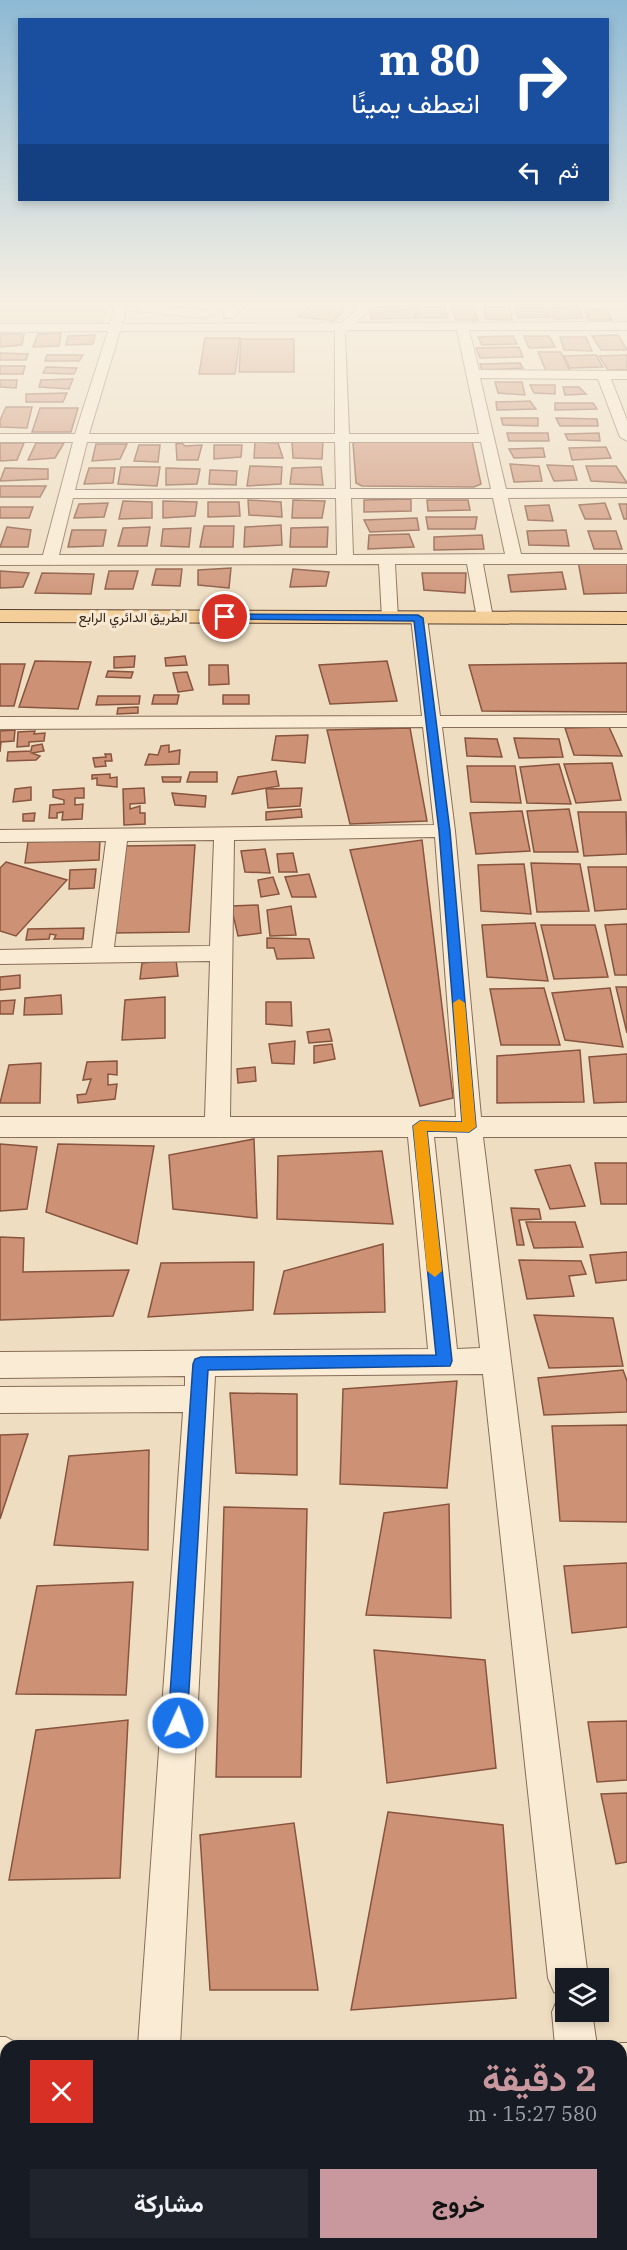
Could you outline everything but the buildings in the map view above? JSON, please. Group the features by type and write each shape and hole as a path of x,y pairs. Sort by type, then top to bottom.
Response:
{"main road":[{"name":"الطريق الدائري الرابع","path":"0,616 390,618 419,625 484,618 627,618"},
{"name":"الطريق الدائري الرابع","path":"0,630 419,625 627,632"}],"street":[{"path":"50,560 90,409"},
{"path":"341,409 345,560"},
{"path":"481,409 514,560"},
{"path":"616,409 626,433"},
{"path":"0,438 487,438"},
{"path":"67,494 627,493"},
{"path":"0,560 627,559"},
{"path":"387,560 390,618"},
{"path":"474,560 484,618"},
{"path":"419,625 444,831 469,1127 567,1968"},
{"path":"0,723 627,721"},
{"path":"0,836 444,831"},
{"path":"217,1127 224,833"},
{"path":"102,956 117,835"},
{"path":"0,957 221,953"},
{"path":"420,1126 444,1361"},
{"path":"0,1127 627,1127"},
{"path":"0,1365 496,1361"},
{"path":"159,2040 197,1399 201,1364"},
{"path":"0,1400 197,1399"},
{"path":"573,2022 575,2040"}],"slow traffic":[{"path":"435,1271 420,1126 469,1127 459,1003"}],"route":[{"path":"178,1723 201,1364 444,1361 420,1126 469,1127 444,831 418,618 225,617"}]}
